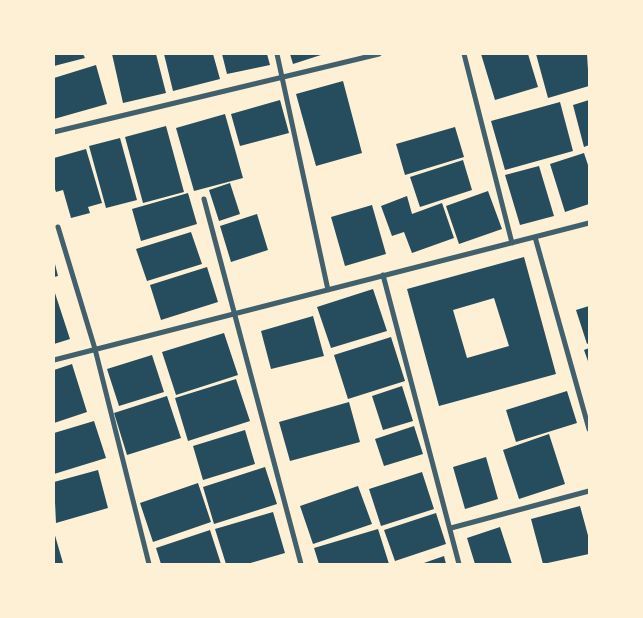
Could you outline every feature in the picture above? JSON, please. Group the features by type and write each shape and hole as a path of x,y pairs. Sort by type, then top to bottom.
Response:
{"street":[{"path":"277,54 328,290"},
{"path":"54,132 379,54"},
{"path":"464,54 512,242"},
{"path":"204,199 301,564"},
{"path":"54,360 589,223"},
{"path":"58,227 95,349 149,564"},
{"path":"535,236 589,429"},
{"path":"383,276 459,564"},
{"path":"451,528 589,491"}],"building":[{"path":"54,54 83,54 85,58 54,66"},
{"path":"112,54 156,54 166,93 123,103"},
{"path":"164,54 213,54 220,79 173,91"},
{"path":"222,54 267,54 270,65 227,74"},
{"path":"290,54 324,54 293,64"},
{"path":"481,54 528,54 538,87 495,100"},
{"path":"536,54 587,54 589,86 548,98"},
{"path":"96,65 107,104 54,119 54,78"},
{"path":"343,81 362,153 316,166 296,94"},
{"path":"280,100 289,133 240,146 231,114"},
{"path":"589,100 589,145 584,147 573,105"},
{"path":"560,102 573,151 505,170 491,121"},
{"path":"225,114 243,178 194,191 176,128"},
{"path":"166,126 184,192 143,203 125,137"},
{"path":"455,127 464,157 405,175 396,144"},
{"path":"120,138 137,200 106,208 89,146"},
{"path":"86,149 102,203 88,207 90,213 71,218 63,190 56,192 54,186 54,158"},
{"path":"584,153 589,168 589,204 565,212 550,164"},
{"path":"463,160 472,190 420,207 410,177"},
{"path":"539,166 554,216 520,225 505,175"},
{"path":"230,183 240,214 219,221 209,190"},
{"path":"488,191 502,229 459,244 446,206"},
{"path":"188,193 197,224 141,241 132,209"},
{"path":"407,196 412,214 442,203 454,238 412,253 404,232 392,236 381,206"},
{"path":"372,205 386,254 345,266 331,217"},
{"path":"257,214 268,250 231,262 220,226"},
{"path":"191,232 202,264 147,281 136,249"},
{"path":"524,257 556,374 439,406 407,289","holes":["494,298 509,346 467,358 453,310"]},
{"path":"54,260 58,276 54,277"},
{"path":"207,267 218,302 161,320 150,285"},
{"path":"373,289 387,331 331,348 317,307"},
{"path":"54,290 70,339 54,344"},
{"path":"589,306 589,343 587,344 576,310"},
{"path":"313,316 324,356 271,369 261,331"},
{"path":"224,333 238,375 176,395 162,352"},
{"path":"391,337 405,381 348,399 334,355"},
{"path":"589,348 589,364 584,350"},
{"path":"152,355 164,392 119,406 107,369"},
{"path":"72,364 87,412 54,423 54,370"},
{"path":"236,379 250,421 188,441 175,398"},
{"path":"402,386 413,421 383,430 372,396"},
{"path":"567,391 577,423 516,442 506,410"},
{"path":"167,396 181,438 127,455 114,413"},
{"path":"349,402 360,442 290,461 279,422"},
{"path":"94,421 106,458 54,474 54,433"},
{"path":"414,426 423,454 384,466 375,439"},
{"path":"245,430 255,464 203,480 193,446"},
{"path":"549,434 565,484 519,499 503,450"},
{"path":"486,457 498,499 465,509 453,467"},
{"path":"265,467 277,504 214,524 203,487"},
{"path":"98,470 108,508 56,523 54,482"},
{"path":"422,472 434,509 381,526 369,489"},
{"path":"198,483 211,522 153,542 140,503"},
{"path":"358,486 372,524 313,544 300,506"},
{"path":"580,506 589,539 589,554 543,564 531,519"},
{"path":"273,512 285,553 247,564 226,564 215,529"},
{"path":"436,513 446,544 395,561 384,530"},
{"path":"500,527 512,564 475,564 467,538"},
{"path":"378,529 389,564 319,564 314,548"},
{"path":"210,530 221,564 161,564 156,548"},
{"path":"54,532 63,563 54,564"},
{"path":"444,556 446,564 421,564"}]}
